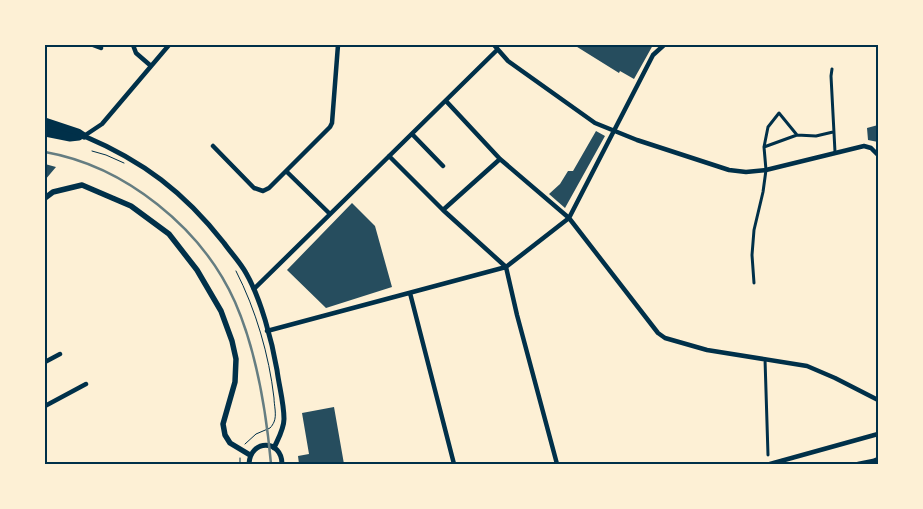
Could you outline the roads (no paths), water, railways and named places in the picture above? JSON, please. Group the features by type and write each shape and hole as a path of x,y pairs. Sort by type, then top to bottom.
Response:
{"main road":[{"path":"45,121 78,132 84,136"},
{"path":"45,126 84,136"},
{"path":"45,133 70,138 84,136"},
{"path":"45,198 53,192 82,185 131,206 169,234 197,270 221,311 232,340 236,359 236,382 223,424 224,435 230,443 250,455"}],"street":[{"path":"93,45 101,48"},
{"path":"133,45 136,53 151,66"},
{"path":"84,136 102,124 169,45"},
{"path":"213,146 258,190 263,191 269,188 327,131 332,123 338,45"},
{"path":"494,45 508,61 595,123 615,132 729,170 746,172 766,170 864,146 871,148 878,154"},
{"path":"267,331 506,267 569,218 653,55 664,45"},
{"path":"254,290 497,50"},
{"path":"832,69 835,152"},
{"path":"446,101 500,159 569,218 658,333 665,338 707,350 807,366 878,400"},
{"path":"754,283 752,254 754,230 766,170 764,147 768,127 780,113 797,135"},
{"path":"764,147 797,135 816,136 833,132"},
{"path":"412,134 443,166"},
{"path":"84,136 120,153 162,179 175,190 191,204 222,240 246,274 254,290 276,365 284,419 282,430 274,448"},
{"path":"389,156 443,210 506,267 516,315 557,464"},
{"path":"443,210 500,159"},
{"path":"286,171 330,214"},
{"path":"410,292 454,464"},
{"path":"45,362 60,354"},
{"path":"765,359 768,455"},
{"path":"45,406 86,384"},
{"path":"770,464 878,434"},
{"path":"249,464 250,455 259,446 265,445 279,452 282,464"},
{"path":"858,464 878,459"}],"railway":[{"path":"45,152 75,159 104,171 132,186 158,204 203,249 221,275 243,321 259,381 271,464"}]}
